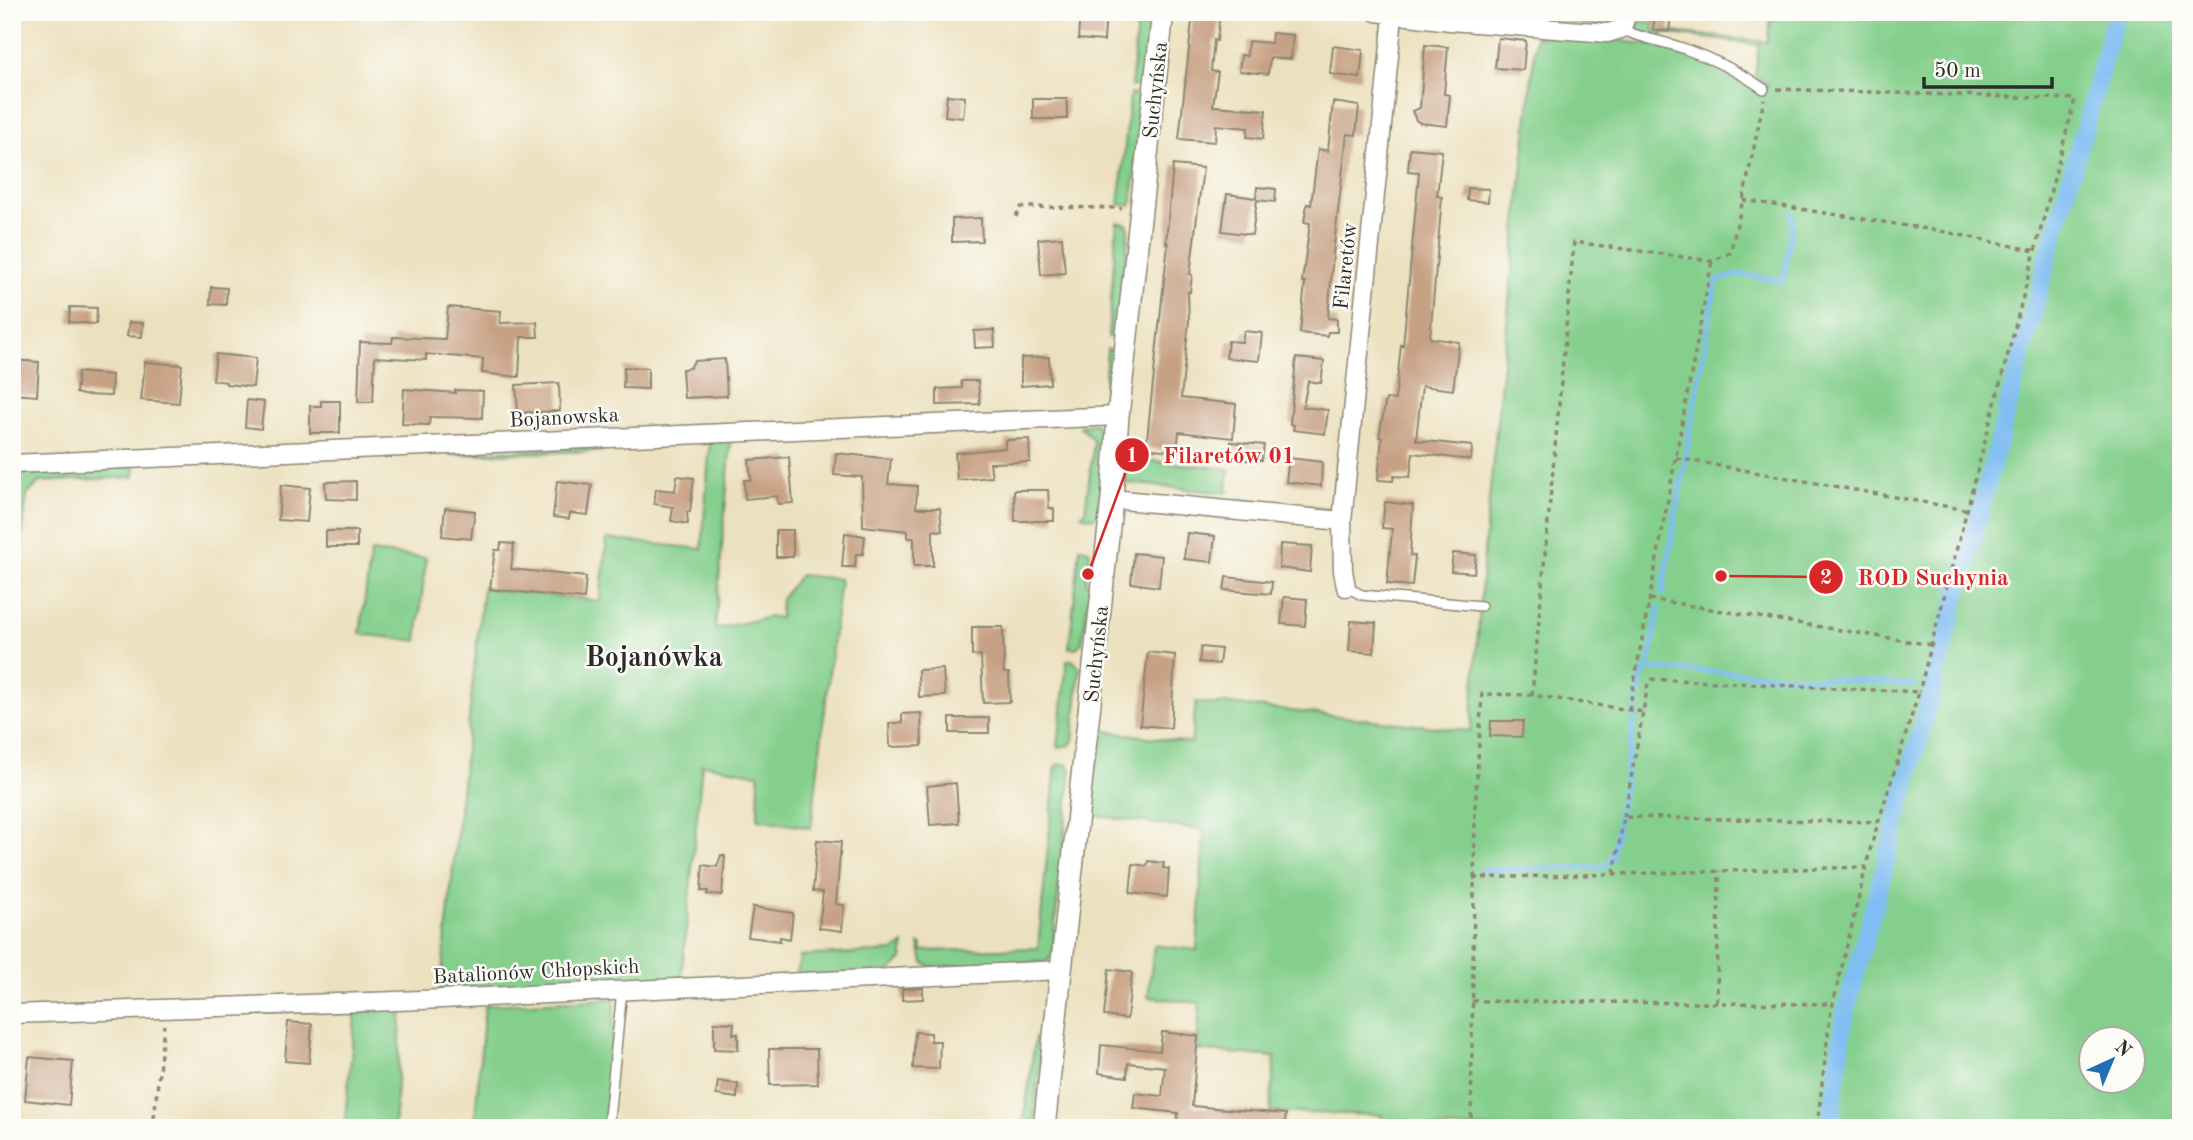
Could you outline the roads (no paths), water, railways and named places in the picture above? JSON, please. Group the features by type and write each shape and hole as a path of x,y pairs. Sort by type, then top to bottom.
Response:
{"street":[{"name":"Suchyńska","path":"1044,1128 1163,12"},
{"path":"1380,16 1608,33 1625,21"},
{"name":"Filaretów","path":"1346,587 1342,521 1380,16"},
{"name":"Bojanowska","path":"12,464 1118,416"},
{"path":"1112,499 1342,521"},
{"name":"Batalionów Chłopskich","path":"12,1014 398,1001 1062,970"}],"lane":[{"path":"1625,21 1633,35 1683,48 1727,67 1767,91"},
{"path":"1346,587 1363,595 1481,607"},
{"path":"608,1128 622,990"}],"waterway":[{"path":"1830,1128 1845,1014 2044,272 2117,12"},
{"path":"1662,594 1716,281 1740,274 1783,281 1792,214"},
{"path":"1648,669 1659,608"},
{"path":"1482,870 1604,867 1612,858 1641,677 1648,669 1914,685"},
{"path":"1926,685 1935,686"}],"place":[{"name":"Filaretów 01","path":"1088,574"},
{"name":"ROD Suchynia","path":"1721,576"}],"district":[{"name":"Bojanówka","path":"654,656"}]}
